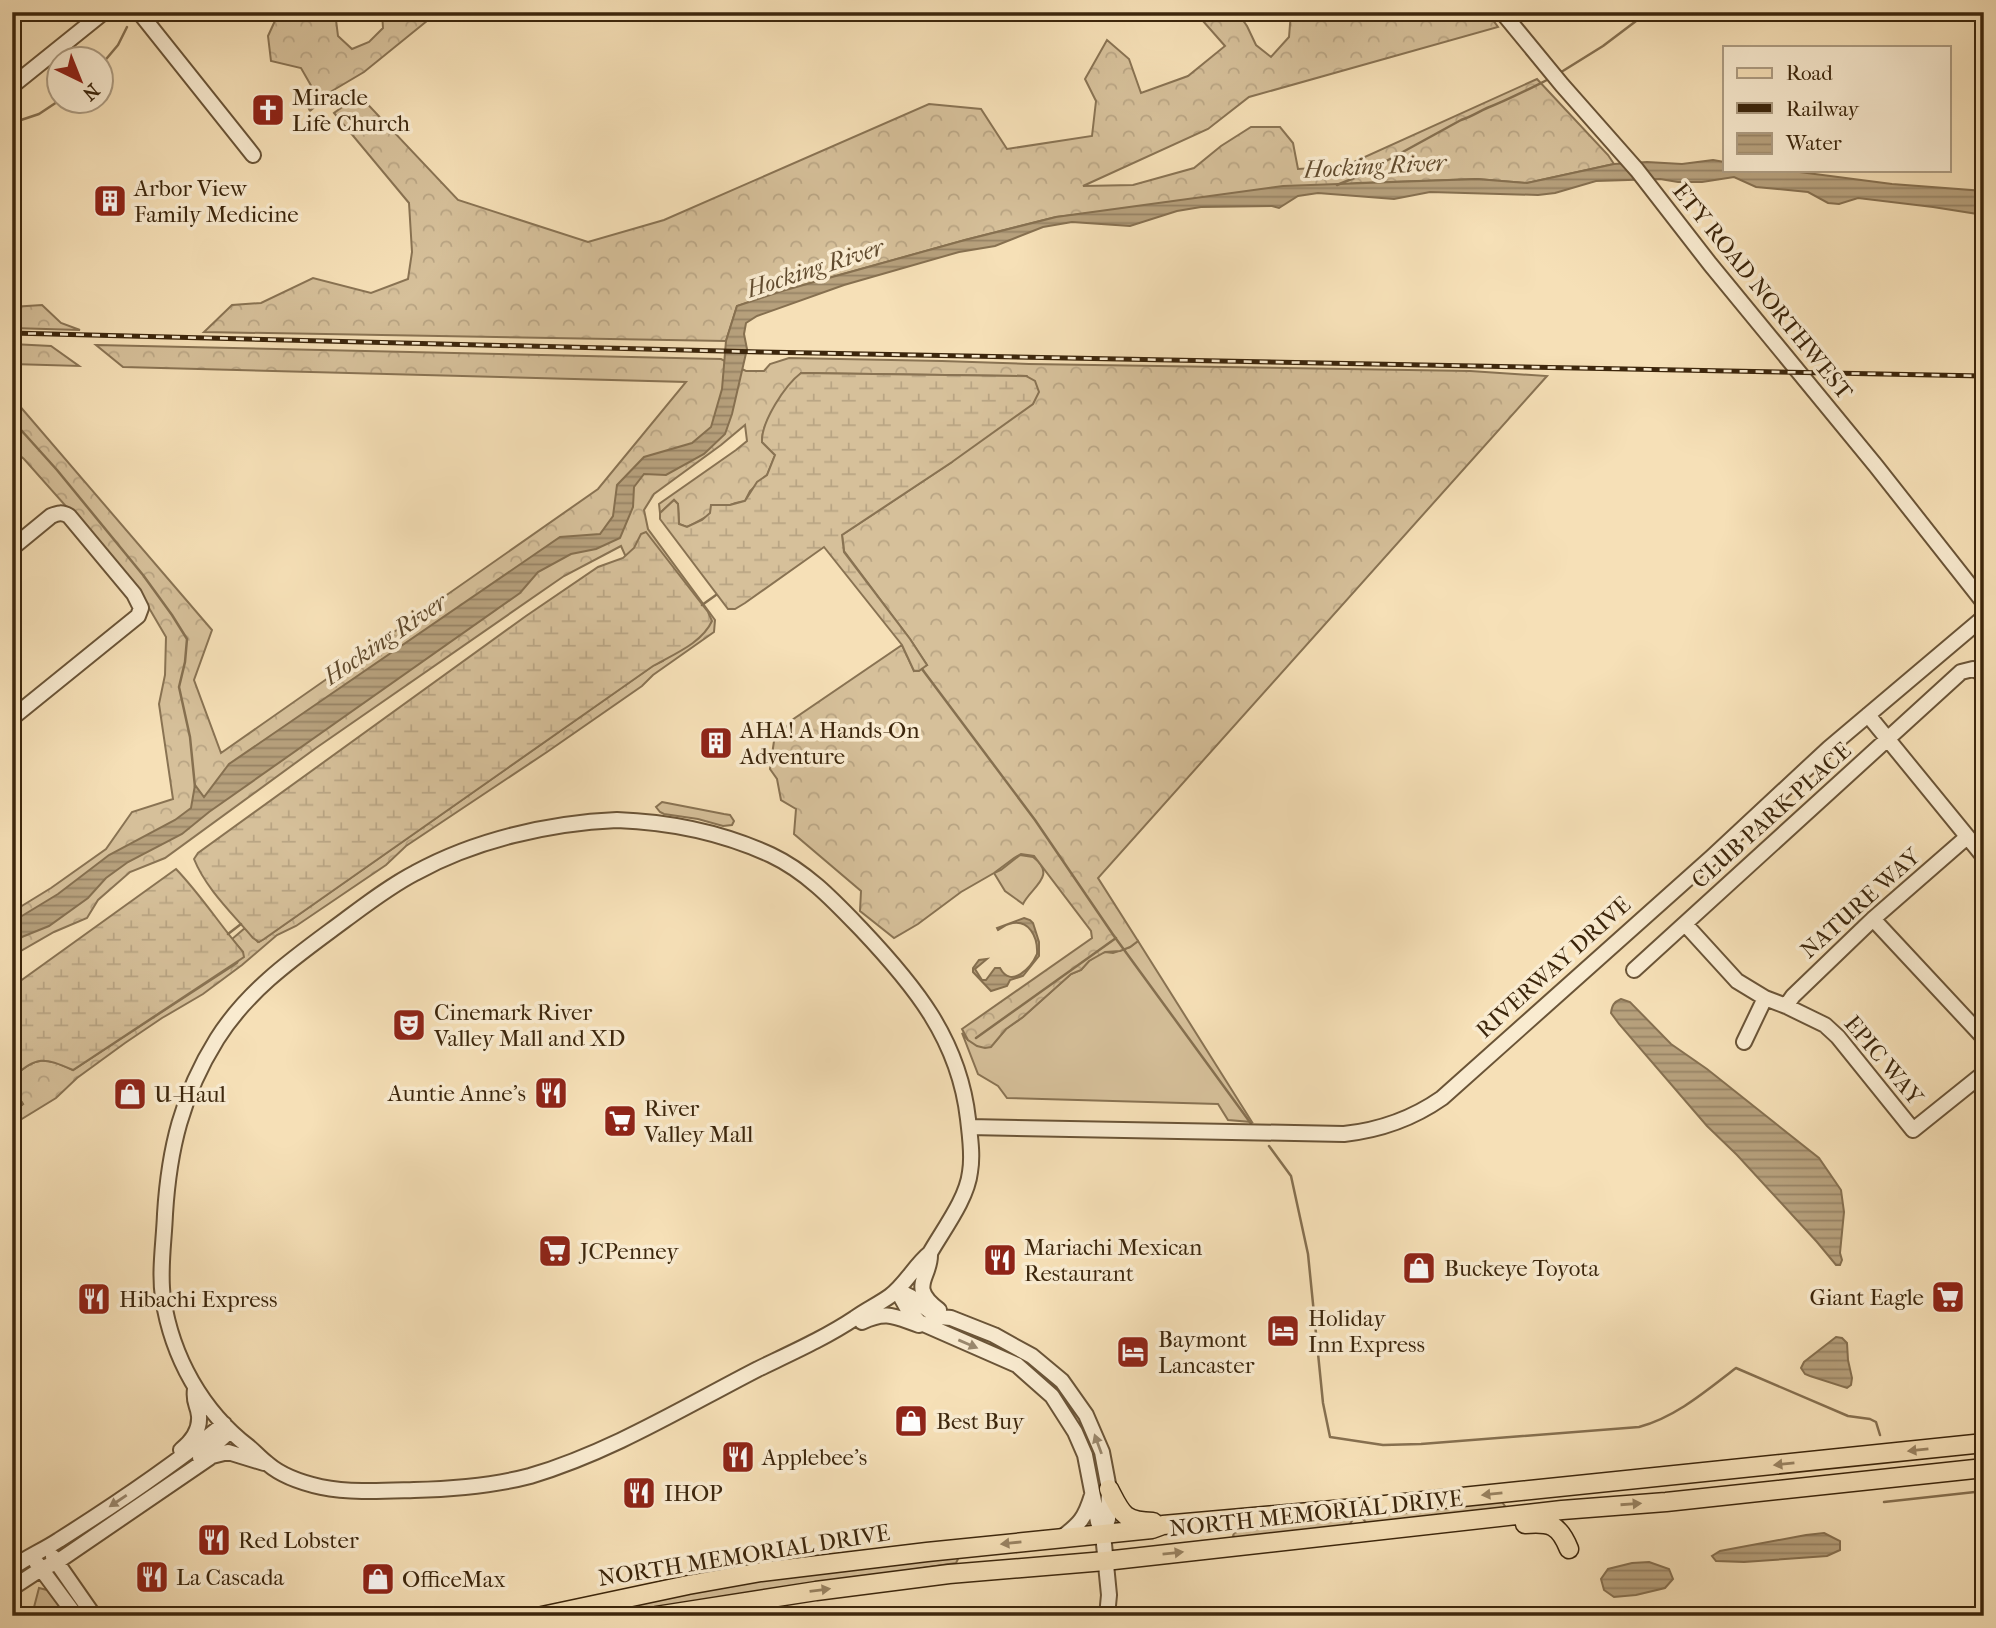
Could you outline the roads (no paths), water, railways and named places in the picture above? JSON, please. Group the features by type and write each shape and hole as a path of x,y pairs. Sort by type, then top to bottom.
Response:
{"main road":[{"name":"NORTH MEMORIAL DRIVE","path":"542,1616 639,1594 761,1572 901,1555 1152,1529 1163,1525 1984,1443"},
{"name":"NORTH MEMORIAL DRIVE","path":"656,1616 804,1592 950,1574 1105,1561 1562,1510 1666,1502 1984,1468"},
{"path":"1562,1510 1563,1505 1575,1496 1712,1478 1732,1469"},
{"name":"NORTH MEMORIAL DRIVE","path":"1101,1491 1133,1520 1152,1521 1163,1525"},
{"path":"1392,1529 1436,1532 1542,1522 1555,1526 1565,1537 1569,1549"}],"street":[{"path":"12,86 104,12"},
{"path":"139,12 253,155"},
{"name":"ETY ROAD NORTHWEST","path":"1502,12 1637,170 1984,603"},
{"path":"12,548 51,516 63,513 69,516 134,594 141,608 138,616 12,718"},
{"name":"RIVERWAY DRIVE","path":"969,1127 1344,1134 1382,1128 1422,1112 1442,1098 1712,857 1829,748 1984,617"},
{"name":"CLUB PARK PLACE","path":"1634,970 1961,672 1978,672"},
{"path":"1868,715 1984,857"},
{"path":"12,1588 57,1562 212,1456 228,1452 265,1463 300,1481 321,1487 352,1490 442,1490 527,1477 608,1446 847,1324 897,1290 930,1253 969,1181 971,1147 963,1087 954,1058 925,1004 904,976 843,910 805,877 780,860 718,834 682,825 646,821 590,821 566,825 473,847 444,858 400,882 286,964 239,1009 218,1038 197,1077 188,1097 170,1158 162,1284 171,1335 195,1389 227,1427 262,1457 265,1463"},
{"name":"NATURE WAY","path":"1786,1006 1793,996 1873,919 1968,837"},
{"path":"1873,919 1984,1038"},
{"name":"EPIC WAY","path":"1685,924 1737,981 1765,998 1825,1025 1838,1037 1913,1130 1984,1073"},
{"path":"1744,1041 1765,998"},
{"path":"930,1253 930,1261 923,1278 924,1293 936,1308 951,1318 1012,1344 1047,1368 1062,1381 1086,1415 1102,1452 1101,1491 1108,1519 1104,1534 1109,1595 1107,1616"},
{"path":"897,1290 932,1313 951,1318"},
{"path":"897,1290 912,1315 928,1327"},
{"path":"847,1324 858,1324 883,1314 897,1316 1017,1365 1045,1388 1060,1408 1080,1443 1090,1474 1101,1491"},
{"path":"174,1461 198,1426 199,1418 193,1401 195,1389"},
{"path":"12,1568 47,1548 227,1427"},
{"path":"185,1474 227,1427"},
{"path":"1061,1538 1078,1526 1101,1491"},
{"path":"47,1548 94,1616"},
{"path":"31,1555 76,1616"}],"water":[{"path":"1713,160 1723,162 1723,172 1799,172 1892,184 1984,191 1984,215 1858,198 1839,204 1828,203 1808,192 1756,187 1734,177 1702,182 1660,179 1596,181 1538,195 1430,192 1394,199 1318,193 1298,196 1279,208 1201,207 1177,211 1130,226 1072,222 1043,227 995,246 959,252 844,285 757,316 746,323 744,334 747,349 725,434 704,454 666,475 644,474 634,487 633,507 620,538 596,549 571,554 538,572 520,593 209,812 182,834 128,862 106,878 88,898 49,926 12,941 12,922 58,894 109,855 175,820 191,808 195,785 204,797 229,764 560,537 600,534 613,516 617,485 644,457 692,443 711,427 722,389 726,341 737,306 782,291 1056,217 1283,186 1477,179 1527,183 1614,164 1682,164"},
{"path":"1024,918 1033,923 1039,942 1039,956 1023,976 1010,980 1007,986 991,991 973,972 979,960 987,959 975,969 982,980 986,980 995,968 1000,968 1010,977 1020,974 1037,954 1034,935 1027,926 1016,923 998,930 997,928"},
{"path":"1621,999 1630,1002 1671,1044 1707,1069 1819,1158 1841,1190 1844,1212 1840,1265 1836,1265 1737,1155 1707,1126 1619,1024 1611,1013 1614,1004"},
{"path":"1836,1337 1847,1343 1852,1378 1851,1385 1847,1388 1805,1374 1801,1368 1804,1362"},
{"path":"1824,1533 1840,1541 1840,1550 1827,1556 1744,1562 1716,1561 1712,1556 1720,1551"},
{"path":"1649,1562 1669,1569 1673,1579 1665,1588 1614,1597 1604,1590 1601,1579 1608,1569"}],"waterway":[{"path":"1558,74 1603,46 1648,12"},
{"path":"116,47 127,27"},
{"name":"Hocking River","path":"1337,185 1359,176 1461,120 1549,79"},
{"path":"12,125 46,109"},
{"path":"12,420 143,575 187,639 179,687 190,737 195,787"},
{"path":"702,605 716,595"},
{"path":"922,669 1035,820 1114,936 1252,1125"},
{"path":"228,934 241,924"},
{"path":"976,1038 1116,938"},
{"path":"1269,1146 1291,1176 1308,1254 1323,1403 1330,1437 1383,1445 1421,1444 1639,1427 1678,1410 1736,1368 1848,1416 1870,1419 1876,1422 1880,1435"},
{"path":"1884,1502 1984,1491"}],"railway":[{"path":"12,333 761,352 1984,376"}],"place":[{"name":"Miracle Life Church","path":"268,110"},
{"name":"Arbor View Family Medicine","path":"110,201"},
{"name":"AHA! A Hands-On Adventure","path":"716,743"},
{"name":"Cinemark River Valley Mall and XD","path":"409,1025"},
{"name":"Auntie Anne's","path":"551,1093"},
{"name":"U-Haul","path":"130,1094"},
{"name":"River Valley Mall","path":"620,1121"},
{"name":"JCPenney","path":"555,1251"},
{"name":"Mariachi Mexican Restaurant","path":"1000,1260"},
{"name":"Buckeye Toyota","path":"1419,1268"},
{"name":"Giant Eagle","path":"1948,1297"},
{"name":"Hibachi Express","path":"94,1299"},
{"name":"Holiday Inn Express","path":"1283,1331"},
{"name":"Baymont Lancaster","path":"1133,1352"},
{"name":"Best Buy","path":"911,1421"},
{"name":"Applebee's","path":"738,1457"},
{"name":"IHOP","path":"639,1493"},
{"name":"Red Lobster","path":"214,1540"},
{"name":"La Cascada","path":"152,1577"},
{"name":"OfficeMax","path":"378,1579"}]}
